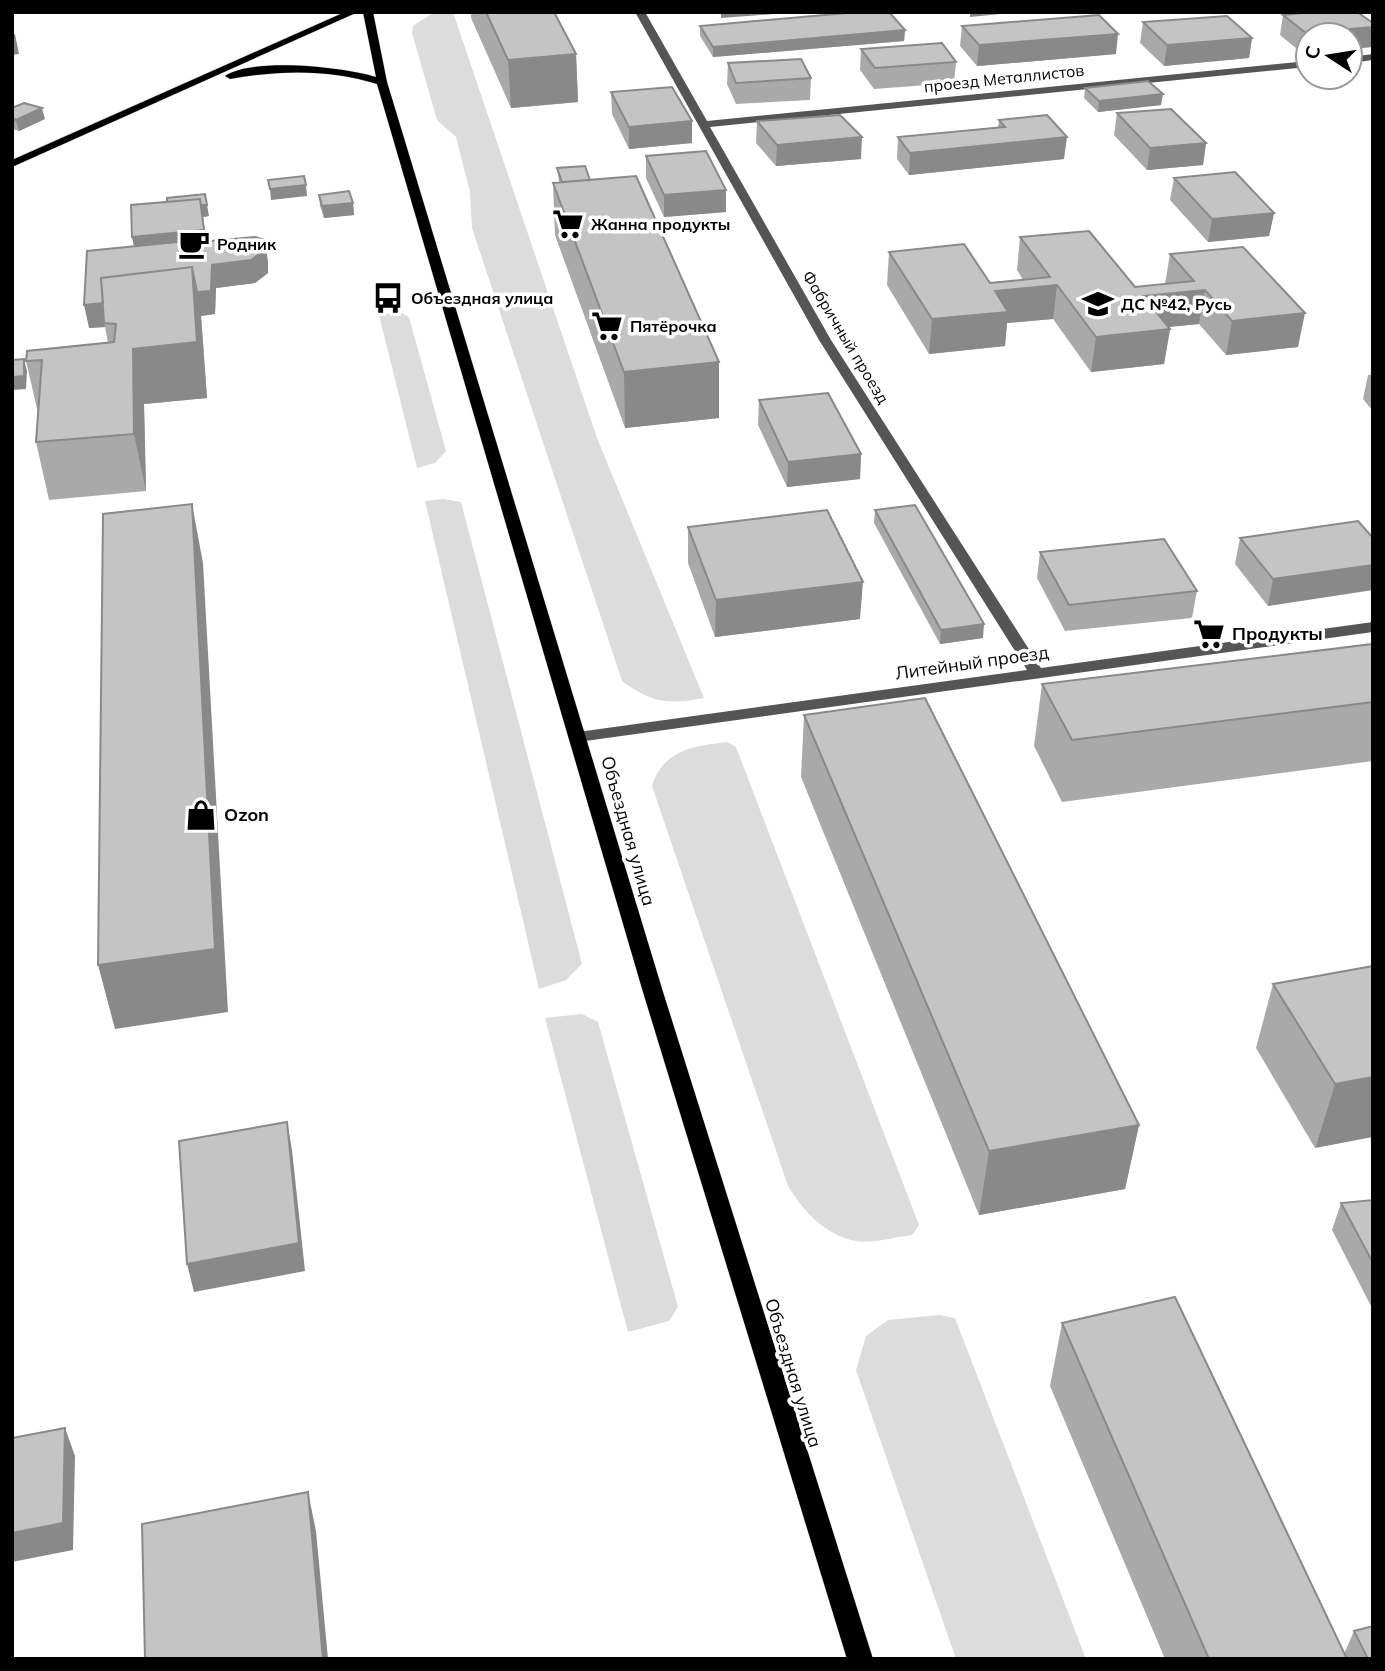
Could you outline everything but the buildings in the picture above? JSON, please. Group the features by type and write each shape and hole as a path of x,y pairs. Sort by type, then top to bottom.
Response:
{"main road":[{"path":"12,164 199,83 353,12"},
{"name":"Объездная улица","path":"369,12 382,82 657,1006 860,1659"},
{"path":"199,83 251,72 310,69 363,75 382,82"}],"street":[{"name":"Фабричный проезд","path":"640,12 825,340 1036,672"},
{"name":"проезд Металлистов","path":"704,124 1294,65"},
{"name":"Литейный проезд","path":"578,737 1373,627"}],"shaded area":[{"path":"440,12 453,12 597,438 704,698 661,700 642,694 622,681 472,228 470,192 456,137 437,120 412,33 413,26"},
{"path":"400,312 409,317 446,451 435,463 417,468 379,315"},
{"path":"443,499 461,502 582,964 566,980 539,989 425,501"},
{"path":"727,742 736,747 919,1225 912,1235 869,1242 845,1238 816,1221 788,1186 652,786 657,774 672,757 691,748"},
{"path":"582,1014 598,1022 678,1307 669,1321 628,1332 545,1018"},
{"path":"939,1315 955,1318 1086,1659 956,1659 856,1370 866,1336 888,1320"}],"place":[{"name":"Жанна продукты","path":"568,224"},
{"name":"Родник","path":"194,244"},
{"name":"Объездная улица","path":"388,298"},
{"name":"ДС №42, Русь","path":"1098,304"},
{"name":"Пятёрочка","path":"607,326"},
{"name":"Продукты","path":"1209,634"},
{"name":"Ozon","path":"201,815"}]}
